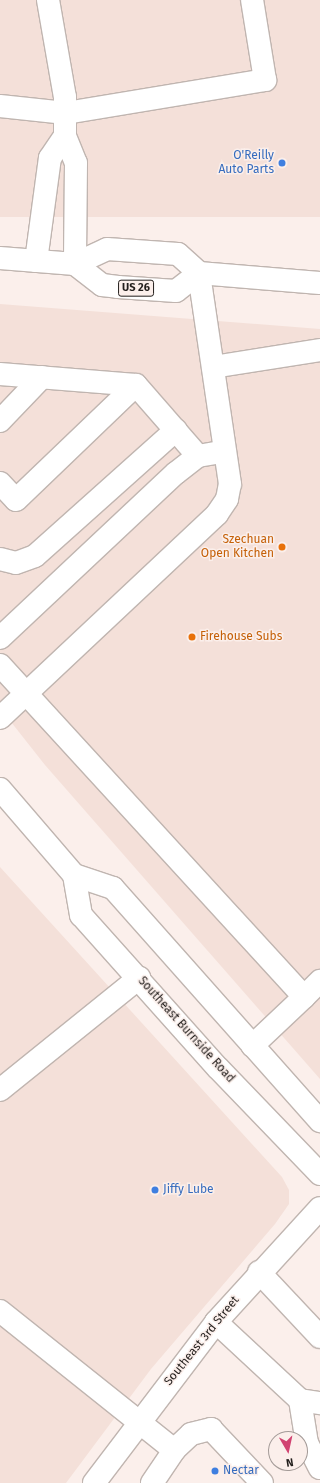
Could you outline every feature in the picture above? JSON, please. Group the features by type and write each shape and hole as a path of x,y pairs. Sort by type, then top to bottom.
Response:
{"main road":[{"path":"48,0 66,113 65,136 76,163 75,264"},
{"path":"0,106 66,113 265,80 252,0"},
{"path":"36,261 50,158 65,136"},
{"path":"0,258 75,264 107,249 178,254 199,274 230,484 228,499 217,514 0,718"},
{"name":"US 26","path":"75,264 102,285 118,287 176,291 199,274"},
{"path":"199,274 320,283"},
{"path":"213,367 320,350"},
{"path":"0,374 136,385 198,456"},
{"path":"0,421 42,377"},
{"path":"0,483 16,500 136,385"},
{"path":"0,559 16,563 35,556 176,430"},
{"path":"0,638 198,456 225,451"},
{"path":"0,665 304,997"},
{"path":"0,789 74,875 113,888 320,1121"},
{"name":"Southeast Burnside Road","path":"74,875 81,915 320,1174"},
{"path":"0,1090 139,978"},
{"path":"252,1046 320,981"},
{"name":"Southeast 3rd Street","path":"94,1483 136,1423 216,1322 259,1272 320,1208"},
{"path":"259,1272 320,1337"},
{"path":"0,1311 136,1423 174,1450"},
{"path":"216,1322 310,1402 307,1443 320,1468"},
{"path":"152,1483 174,1450 192,1434 211,1429 262,1483"}],"shaded area":[{"path":"0,0 320,0 320,217 0,217"},
{"path":"0,304 320,329 320,1079 45,765 0,708"},
{"path":"0,867 282,1177 289,1190 289,1204 275,1224 151,1369 66,1483 0,1483"}],"place":[{"name":"O'Reilly Auto Parts","path":"282,163"},
{"name":"Szechuan Open Kitchen","path":"282,547"},
{"name":"Firehouse Subs","path":"192,637"},
{"name":"Jiffy Lube","path":"155,1190"},
{"name":"Nectar","path":"215,1471"}]}
